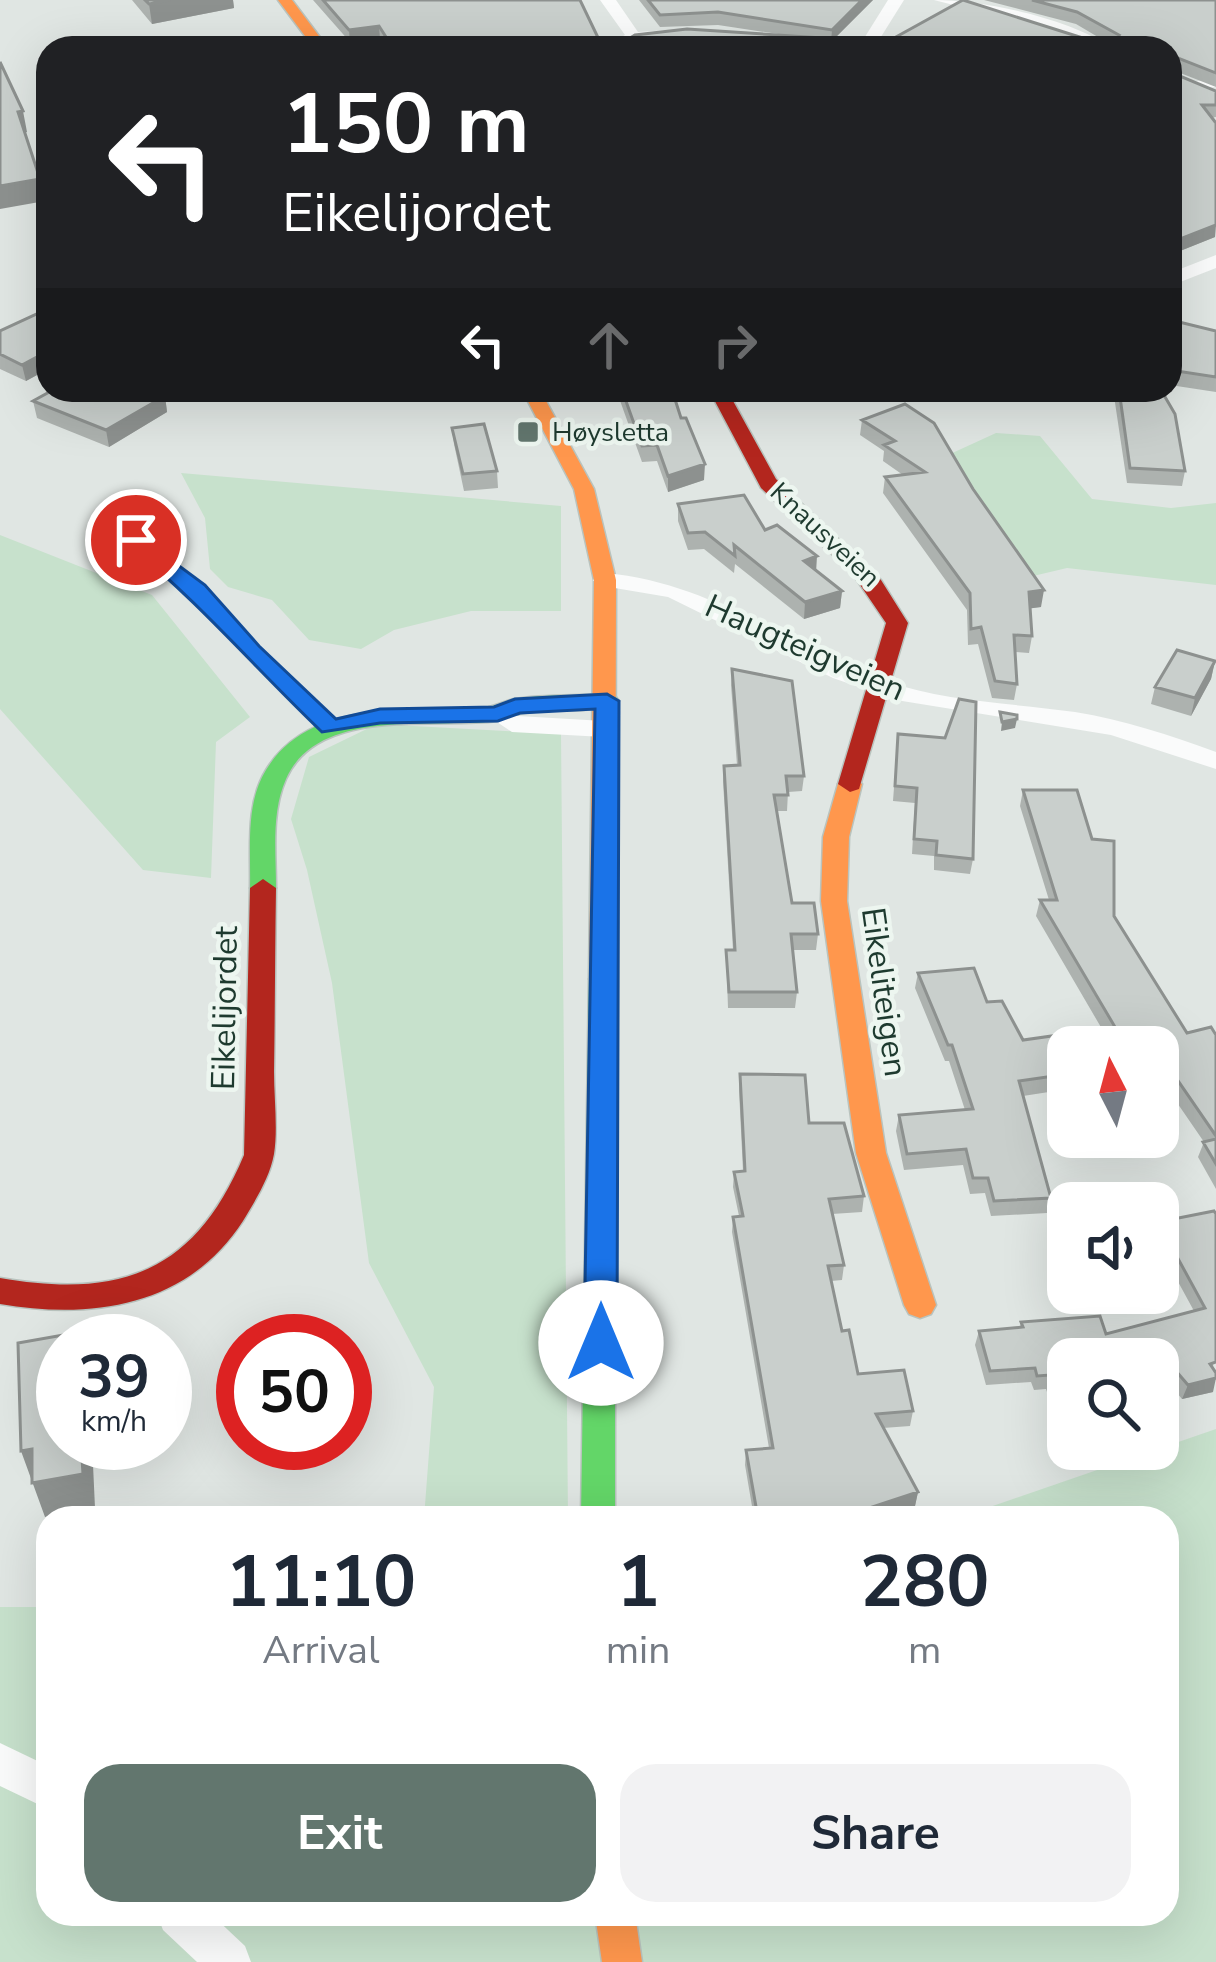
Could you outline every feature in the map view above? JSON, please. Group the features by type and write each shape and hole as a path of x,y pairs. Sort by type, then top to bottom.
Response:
{"street":[{"path":"285,0 311,36"},
{"path":"608,0 633,36"},
{"path":"874,36 896,0"},
{"path":"942,0 1024,18 1072,36"},
{"path":"664,36 693,35"},
{"path":"1182,80 1216,98"},
{"path":"1193,84 1216,82"},
{"path":"1182,275 1216,261"},
{"path":"537,402 584,489 605,580 598,1506"},
{"name":"Knausveien","path":"724,402 779,497 875,576 889,597 897,623 874,686"},
{"path":"136,540 198,590 251,651 331,727"},
{"name":"Haugteigveien","path":"605,580 641,581 702,602 874,686 951,706 1110,726 1216,761"},
{"name":"Eikeliteigen","path":"874,686 836,837 834,901 871,1153 920,1305"},
{"name":"Eikelijordet","path":"0,1291 57,1302 100,1299 142,1288 197,1258 238,1216 254,1186 259,1155 268,785 298,748 331,727 380,716 498,714 515,706 606,715"},
{"path":"0,1764 36,1782"},
{"path":"192,1926 230,1962"}],"green space":[{"path":"996,433 1040,436 1092,499 1171,508 1216,503 1216,585 1067,568 1029,577 948,455"},
{"path":"181,473 561,506 561,611 471,611 394,630 361,649 309,640 272,600 228,587 210,569 205,518"},
{"path":"0,535 152,595 250,717 216,742 211,878 143,870 0,709"},
{"path":"377,724 561,734 568,1506 425,1506 434,1387 369,1263 332,983 291,819 309,757"},
{"path":"1216,1429 1216,1962 0,1962 0,1607 36,1607 36,1926 1179,1926 1179,1506 993,1506 1097,1470 1179,1470 1179,1442"}],"building":[{"path":"323,0 580,0 597,36 385,36 379,26 349,30"},
{"path":"648,0 862,0 832,30 718,12 660,15"},
{"path":"963,0 1076,36 898,36"},
{"path":"1032,0 1216,0 1216,73 1182,60 1182,36 1118,36 1077,12"},
{"path":"687,29 793,36 633,36"},
{"path":"0,62 23,111 18,112 36,180 0,186"},
{"path":"1182,77 1216,91 1216,105 1202,105 1216,123 1216,225 1182,238"},
{"path":"36,314 36,357 22,365 0,354 0,331"},
{"path":"1182,323 1216,331 1216,377 1182,372"},
{"path":"36,399 155,402 106,430"},
{"path":"626,402 676,402 705,464 668,476 657,445 642,446"},
{"path":"1121,402 1168,402 1175,414 1185,471 1130,468"},
{"path":"905,404 934,423 973,489 1044,590 1029,592 1032,636 1014,635 1017,684 995,681 981,627 971,629 970,593 885,477 925,472 884,445 895,441 862,420"},
{"path":"484,424 497,471 463,474 452,428"},
{"path":"744,495 765,530 777,525 817,556 804,561 842,591 805,602 734,545 735,556 705,532 688,533 678,504"},
{"path":"1177,650 1215,661 1195,698 1155,687"},
{"path":"732,669 792,681 804,776 786,776 788,795 774,795 792,903 814,903 818,934 791,934 797,992 729,992 726,950 735,950 724,766 740,765"},
{"path":"959,699 976,702 973,859 936,855 937,841 914,839 917,788 895,786 898,734 945,738"},
{"path":"1000,712 1017,715 1017,719 1002,722"},
{"path":"1023,790 1077,790 1092,839 1114,841 1114,916 1187,1033 1211,1027 1216,1035 1216,1136 1179,1082 1179,1026 1114,1026 1040,900 1057,900"},
{"path":"974,968 987,1002 1002,1001 1023,1040 1047,1037 1047,1077 1019,1081 1047,1198 994,1201 988,1178 973,1178 966,1149 907,1154 899,1115 973,1109 952,1045 948,1045 918,973"},
{"path":"740,1074 805,1075 809,1123 844,1123 864,1196 829,1199 844,1265 828,1266 842,1331 849,1330 858,1374 904,1370 913,1411 876,1414 918,1492 875,1506 756,1506 746,1450 773,1448 733,1217 743,1216 734,1172 745,1171"},
{"path":"1216,1139 1216,1164 1203,1142"},
{"path":"1216,1214 1216,1362 1210,1364 1216,1378 1188,1385 1179,1374 1179,1338 1047,1338 1047,1375 1037,1376 1035,1368 990,1371 979,1331 1023,1327 1021,1322 1100,1316 1106,1334 1205,1308 1179,1260 1179,1218"},
{"path":"36,1340 36,1470 83,1470 83,1474 32,1483 32,1449 21,1451 18,1343"}],"traffic: fast":[{"path":"263,888 264,808 276,773 296,748 324,731 392,716 498,714 515,706 607,701"},
{"path":"598,1506 602,979"}],"traffic: slow":[{"path":"285,0 312,36"},
{"path":"537,402 584,489 605,580 602,979"},
{"path":"850,784 836,837 834,901 871,1153 920,1305"},
{"path":"617,1926 622,1962"}],"traffic: jam":[{"path":"724,402 768,483 874,584 897,623 850,784"},
{"path":"0,1291 44,1299 86,1299 125,1293 160,1280 192,1259 219,1232 242,1197 259,1155 263,888"}],"place":[{"name":"Høysletta","path":"528,432"}],"route":[{"path":"136,540 198,590 251,651 331,727 380,716 498,714 515,706 607,701 601,1343"}]}
